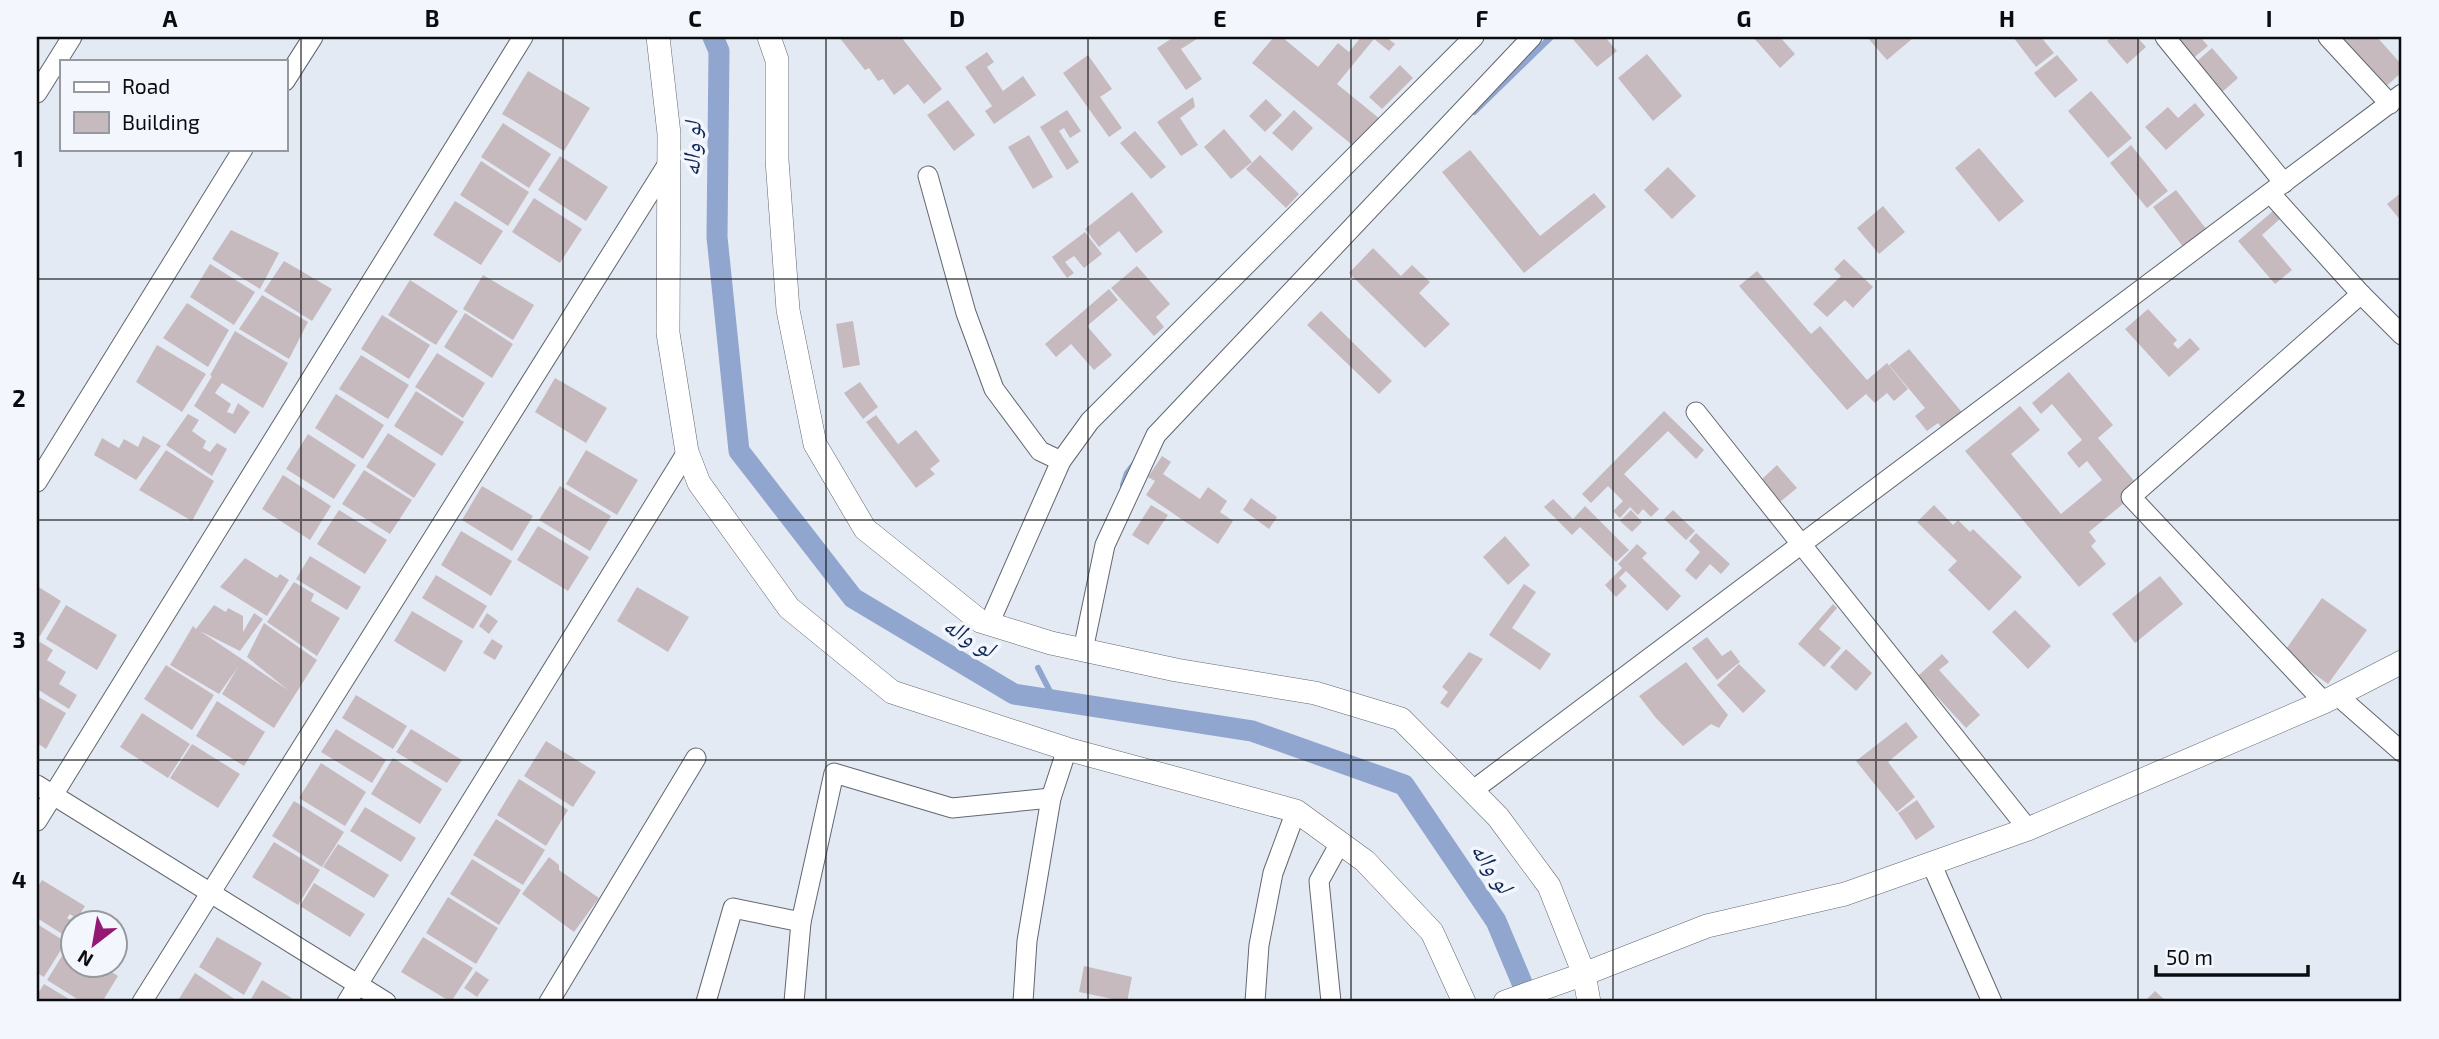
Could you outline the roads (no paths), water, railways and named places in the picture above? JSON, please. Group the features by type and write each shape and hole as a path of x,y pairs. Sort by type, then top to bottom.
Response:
{"street":[{"path":"37,93 72,37"},
{"path":"287,78 313,37"},
{"path":"37,821 45,790 523,37"},
{"path":"658,37 669,134 668,333 687,452 699,483 789,608 892,692 1067,749 1296,811 1364,861 1432,932 1464,1002"},
{"path":"769,37 777,60 777,160 788,310 815,444 865,529 980,621 1051,643 1176,670 1315,694 1401,719 1498,817 1549,886 1584,974 1589,1002"},
{"path":"989,624 1060,461 1090,421 1474,37"},
{"path":"1083,650 1105,545 1156,435 1532,37"},
{"path":"2165,37 2277,188 2361,294 2402,335"},
{"path":"1472,791 2396,99 2328,37"},
{"path":"37,482 242,150"},
{"path":"142,1002 669,162"},
{"path":"928,176 966,313 994,389 1040,451 1060,461"},
{"path":"2361,294 2131,497 2330,698 2402,752"},
{"path":"1696,412 2028,829"},
{"path":"347,1002 687,452"},
{"path":"1505,1002 1562,983 1707,926 1845,894 2028,829 2330,698 2402,662"},
{"path":"1023,1002 1027,941 1051,798 1067,749"},
{"path":"549,1002 696,758"},
{"path":"794,1002 801,922 834,773 952,808 1051,798"},
{"path":"45,790 386,1002"},
{"path":"1255,1002 1259,945 1273,873 1296,811"},
{"path":"1331,1002 1320,881 1340,843"},
{"path":"1931,863 1992,1002"},
{"path":"706,1002 733,908 801,922"}],"waterway":[{"name":"لو واله","path":"713,37 719,51 717,237 739,451 853,598 1014,694 1252,731 1404,785 1496,921 1530,1002"},
{"path":"1474,112 1551,37"},
{"path":"1123,485 1134,464"},
{"path":"1038,668 1055,701"}]}
